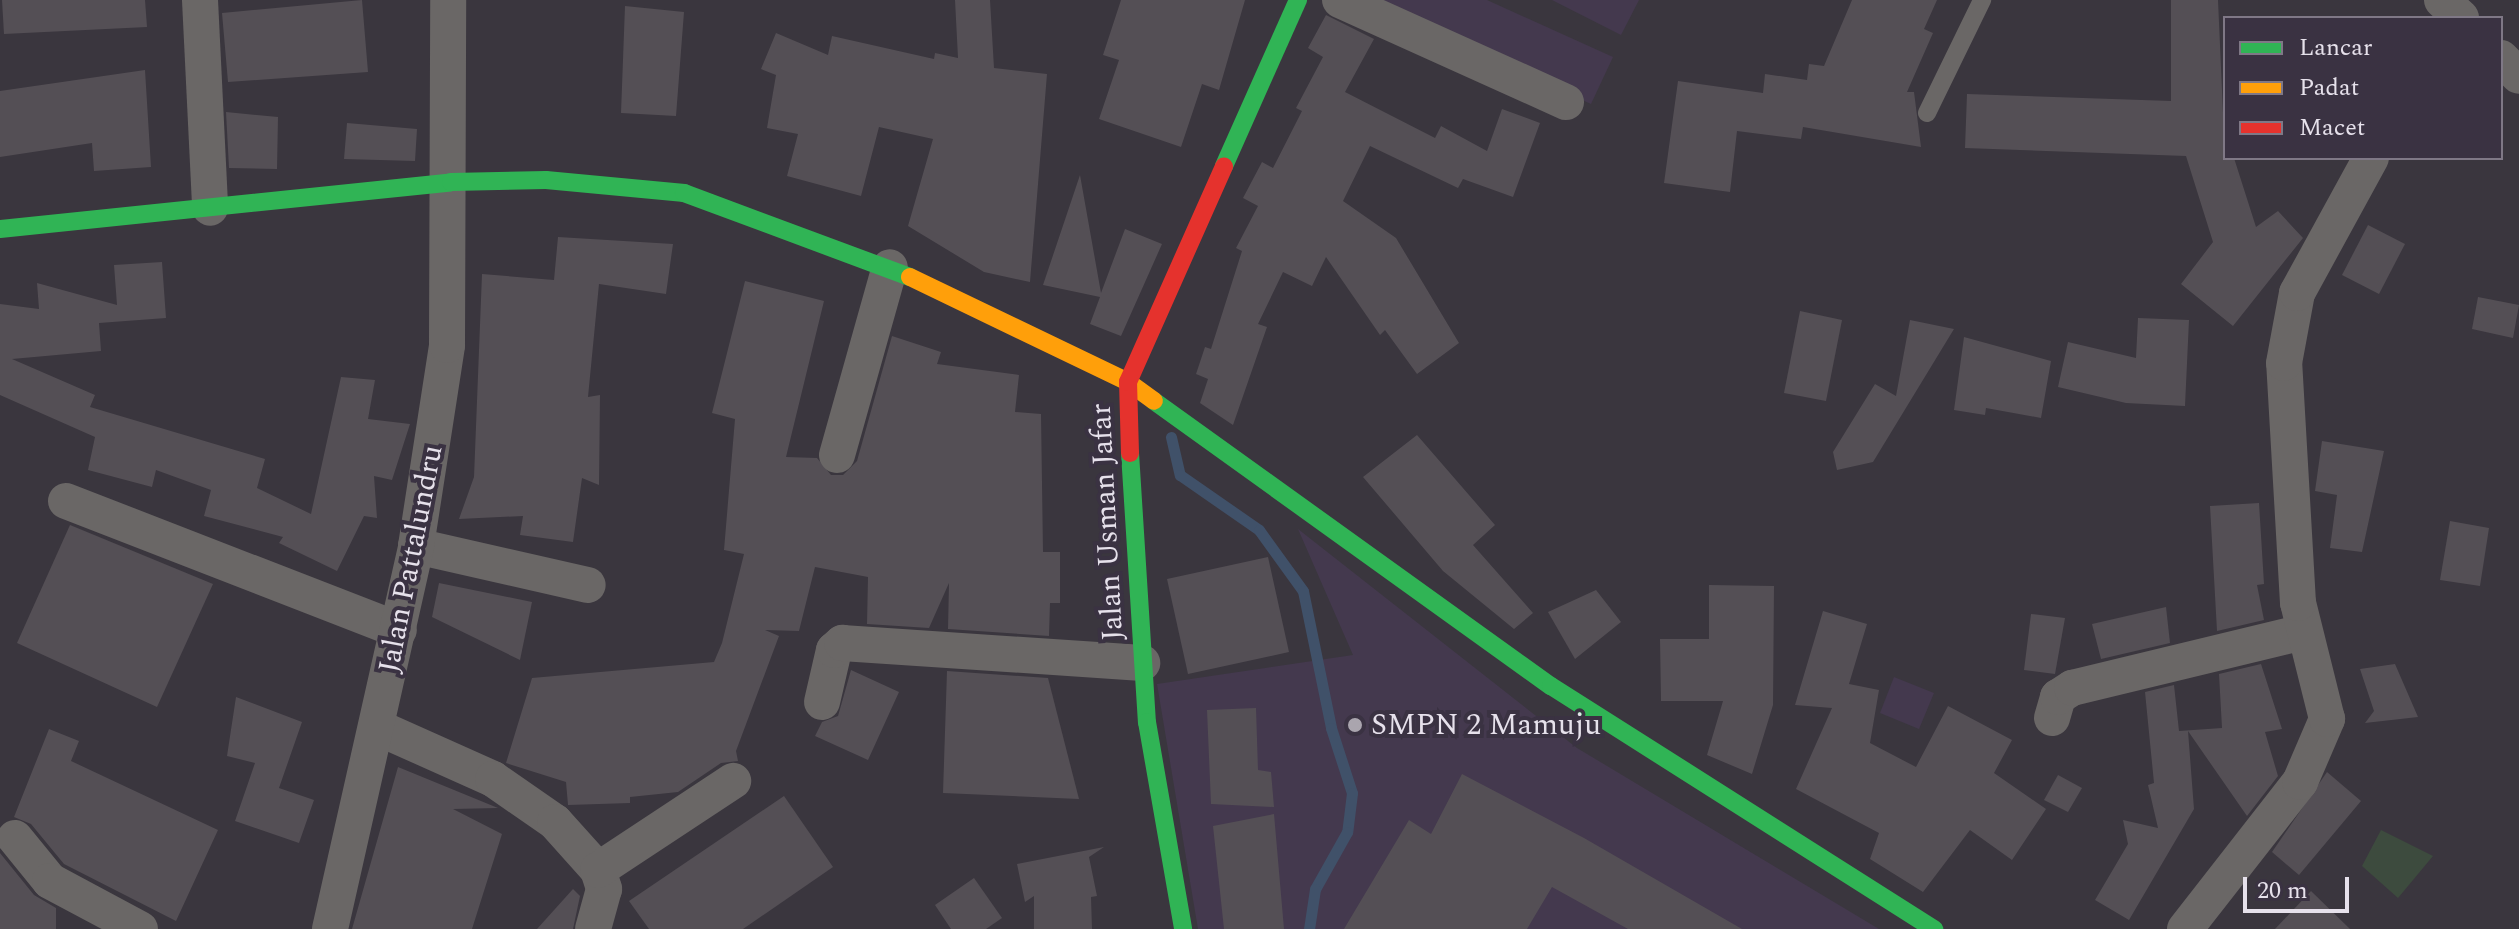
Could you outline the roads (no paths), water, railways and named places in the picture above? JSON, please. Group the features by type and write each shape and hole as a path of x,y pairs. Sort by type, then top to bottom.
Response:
{"street":[{"path":"200,0 210,208"},
{"name":"Jalan Pattalundru","path":"330,929 379,728 416,546 447,345 451,182 448,0"},
{"name":"Jalan Usman Jafar","path":"1183,929 1142,663 1128,382 1298,0"},
{"path":"1340,0 1566,102"},
{"path":"2442,0 2459,16"},
{"path":"2503,60 2519,76"},
{"path":"2185,929 2315,758 2327,719 2303,632 2283,426 2284,363 2297,293 2370,160"},
{"path":"0,229 451,182 546,180 684,193 890,267 1128,382 1551,686 1934,929"},
{"path":"837,455 890,267"},
{"path":"66,501 399,630"},
{"path":"416,546 588,585"},
{"path":"2052,718 2058,697 2072,688 2303,632"},
{"path":"822,702 834,650 842,643 1142,663"},
{"path":"379,728 528,800 598,870 604,889 593,929"},
{"path":"598,870 733,781"},
{"path":"15,838 50,881 140,929"}],"lane":[{"path":"1927,113 1982,0"}],"waterway":[{"path":"1171,437 1180,475 1259,530 1303,591 1331,728 1352,793 1347,832 1315,889 1309,929"}],"place":[{"name":"SMPN 2 Mamuju","path":"1355,725"}]}
